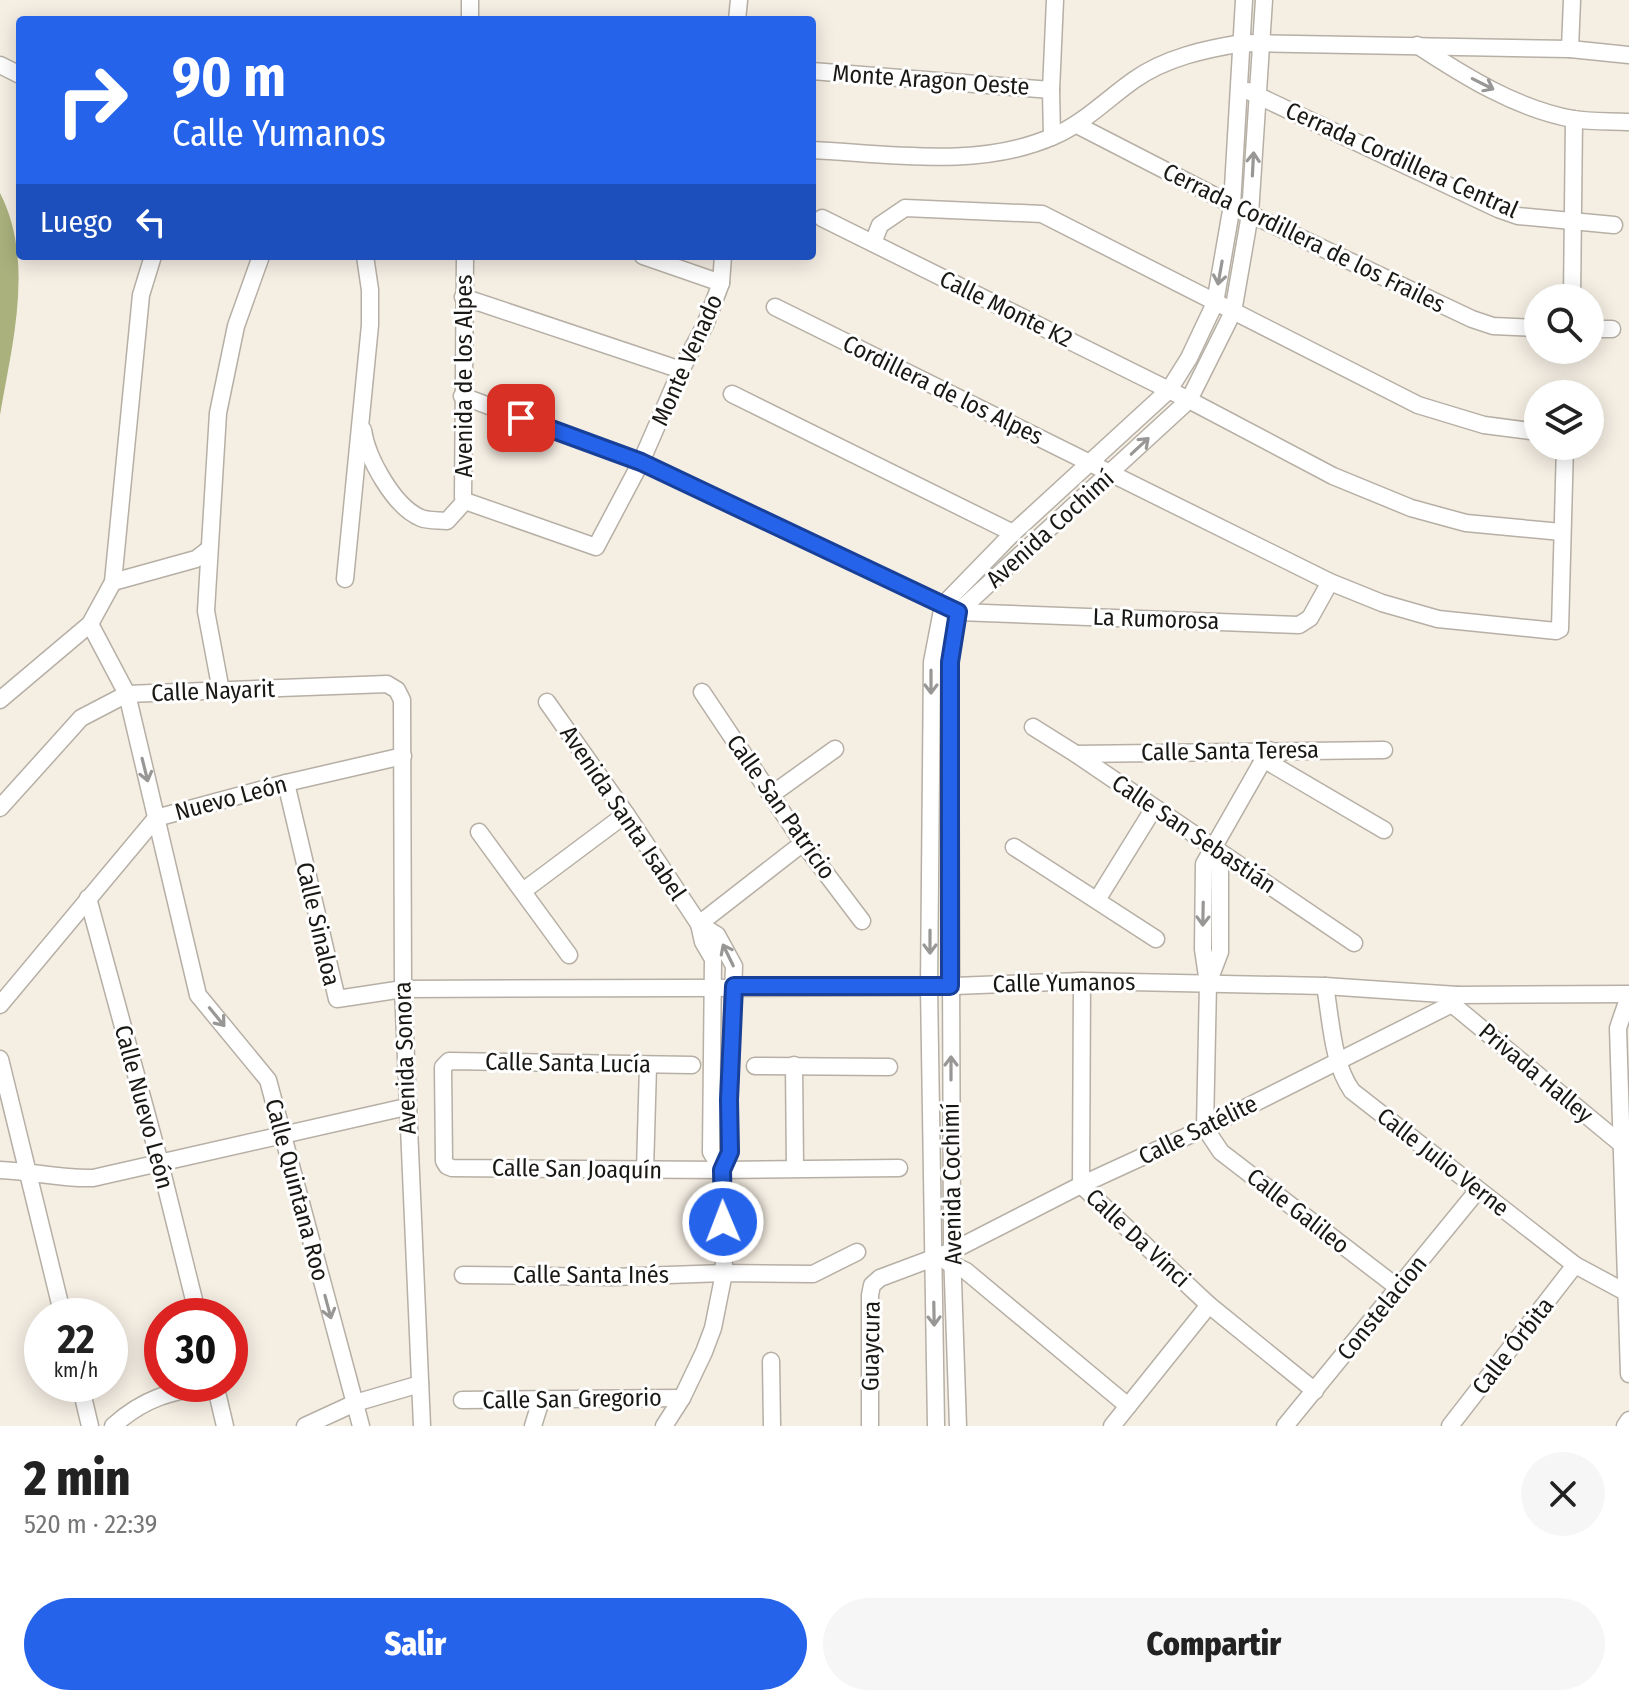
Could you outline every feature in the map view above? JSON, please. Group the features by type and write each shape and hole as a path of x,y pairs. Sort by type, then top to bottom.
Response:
{"street":[{"path":"1052,137 1055,0"},
{"name":"Avenida Cochimí","path":"936,1426 929,987 932,662 950,609 1013,533 1169,390 1189,358 1215,303 1232,205 1244,0"},
{"name":"Avenida Cochimí","path":"958,1426 952,1257 950,609 1111,473 1189,400 1233,312 1250,214 1264,0"},
{"path":"1570,49 1572,0"},
{"path":"816,150 958,156 1006,152 1077,125 1136,78 1204,49 1243,43 1570,49 1629,55"},
{"path":"1416,45 1521,103 1574,119 1629,122"},
{"name":"Monte Aragon Oeste","path":"816,71 1051,90"},
{"name":"Cerrada Cordillera Central","path":"1240,89 1257,94 1498,209 1518,216 1614,225"},
{"path":"1572,284 1574,119"},
{"name":"Cerrada Cordillera de los Frailes","path":"1077,125 1250,214 1472,319 1493,326 1524,327"},
{"path":"873,243 880,225 905,208 1035,213 1050,217 1418,405 1484,425 1524,430"},
{"name":"Calle Monte K2","path":"822,218 1189,400 1333,476 1411,508 1466,523 1562,532"},
{"path":"0,700 90,624 113,582 141,295 152,260"},
{"path":"221,691 206,611 218,413 236,326 260,260"},
{"path":"345,579 370,325 366,260"},
{"name":"Avenida de los Alpes","path":"465,260 463,497 465,501 596,547"},
{"path":"655,260 721,283"},
{"name":"Monte Venado","path":"596,547 641,462 681,370 705,325 721,283 723,260"},
{"path":"463,297 681,370"},
{"name":"Cordillera de los Alpes","path":"775,307 1330,582 1382,603 1438,619 1556,631 1560,629 1562,532"},
{"path":"1604,329 1612,329"},
{"path":"732,394 1013,533"},
{"path":"462,396 641,462 950,609"},
{"path":"360,411 372,459 396,501 421,518 447,521 465,501"},
{"path":"1562,532 1565,460"},
{"path":"113,582 196,559 209,549"},
{"name":"La Rumorosa","path":"950,609 1299,625 1310,618 1330,582"},
{"name":"Calle Nayarit","path":"90,624 127,694 387,684 397,690"},
{"name":"Avenida Sonora","path":"397,690 402,700 406,1107 422,1426"},
{"name":"Calle San Patricio","path":"702,692 803,843 862,921"},
{"path":"0,808 81,718 127,694"},
{"name":"Calle Quintana Roo","path":"127,694 198,995 268,1080 280,1134 361,1426"},
{"name":"Avenida Santa Isabel","path":"547,702 699,924 703,942 713,959 720,1100"},
{"name":"Calle San Sebastián","path":"1033,727 1354,943"},
{"path":"771,795 835,749"},
{"name":"Calle Santa Teresa","path":"1076,754 1266,755 1384,750"},
{"path":"1205,1128 1208,983 1220,952 1220,867 1214,847 1266,755 1384,830"},
{"name":"Nuevo León","path":"0,1005 156,818 403,756"},
{"name":"Calle Sinaloa","path":"286,783 333,994 343,1000 403,989"},
{"path":"1097,900 1154,808"},
{"path":"523,891 626,814"},
{"path":"479,832 569,955"},
{"path":"699,924 803,843"},
{"path":"1014,847 1156,939"},
{"name":"Calle Nuevo León","path":"88,898 194,1298"},
{"name":"Avenida Santa Isabel","path":"664,1426 682,1398 713,1328 724,1273 722,1170 711,1152 720,1100 734,966 717,935 699,924"},
{"name":"Calle Yumanos","path":"403,989 929,987 1082,981 1325,986 1454,999 1629,995"},
{"name":"Calle Da Vinci","path":"1082,981 1081,1185 1209,1305 1315,1391"},
{"name":"Calle Julio Verne","path":"1325,986 1344,1080 1352,1091 1575,1265 1627,1293"},
{"path":"1629,995 1618,1028 1629,1374"},
{"name":"Calle Satélite","path":"933,1258 952,1257 1081,1185 1205,1128 1454,999"},
{"name":"Privada Halley","path":"1454,999 1620,1143"},
{"path":"0,1059 58,1298"},
{"name":"Calle Santa Lucía","path":"447,1166 444,1161 445,1064 449,1061 692,1065"},
{"path":"794,1065 795,1168"},
{"path":"645,1170 648,1066"},
{"path":"755,1066 889,1067"},
{"path":"0,1170 26,1170 70,1179 93,1178 406,1107"},
{"name":"Calle Galileo","path":"1205,1128 1221,1152 1397,1287"},
{"name":"Calle San Joaquín","path":"447,1166 645,1170 899,1168"},
{"name":"Constelacion","path":"1285,1426 1478,1190"},
{"name":"Calle Santa Inés","path":"463,1275 614,1277 813,1274 857,1252"},
{"path":"952,1257 1128,1406"},
{"name":"Guaycura","path":"870,1426 872,1285 880,1278 933,1258"},
{"name":"Calle Órbita","path":"1450,1426 1575,1265"},
{"path":"1112,1426 1209,1305"},
{"path":"771,1361 772,1426"},
{"path":"305,1426 355,1403 420,1384"},
{"name":"Calle San Gregorio","path":"462,1400 682,1398"},
{"path":"533,1426 541,1400"},
{"path":"84,1402 90,1426"},
{"path":"113,1426 145,1402"},
{"path":"218,1402 225,1426"},
{"path":"1625,1426 1629,1420"}],"green space":[{"path":"0,193 11,219 19,274 15,331 0,415"}],"route":[{"path":"521,418 641,462 958,612 950,662 950,986 734,986 730,1152 722,1170 723,1222"}]}
